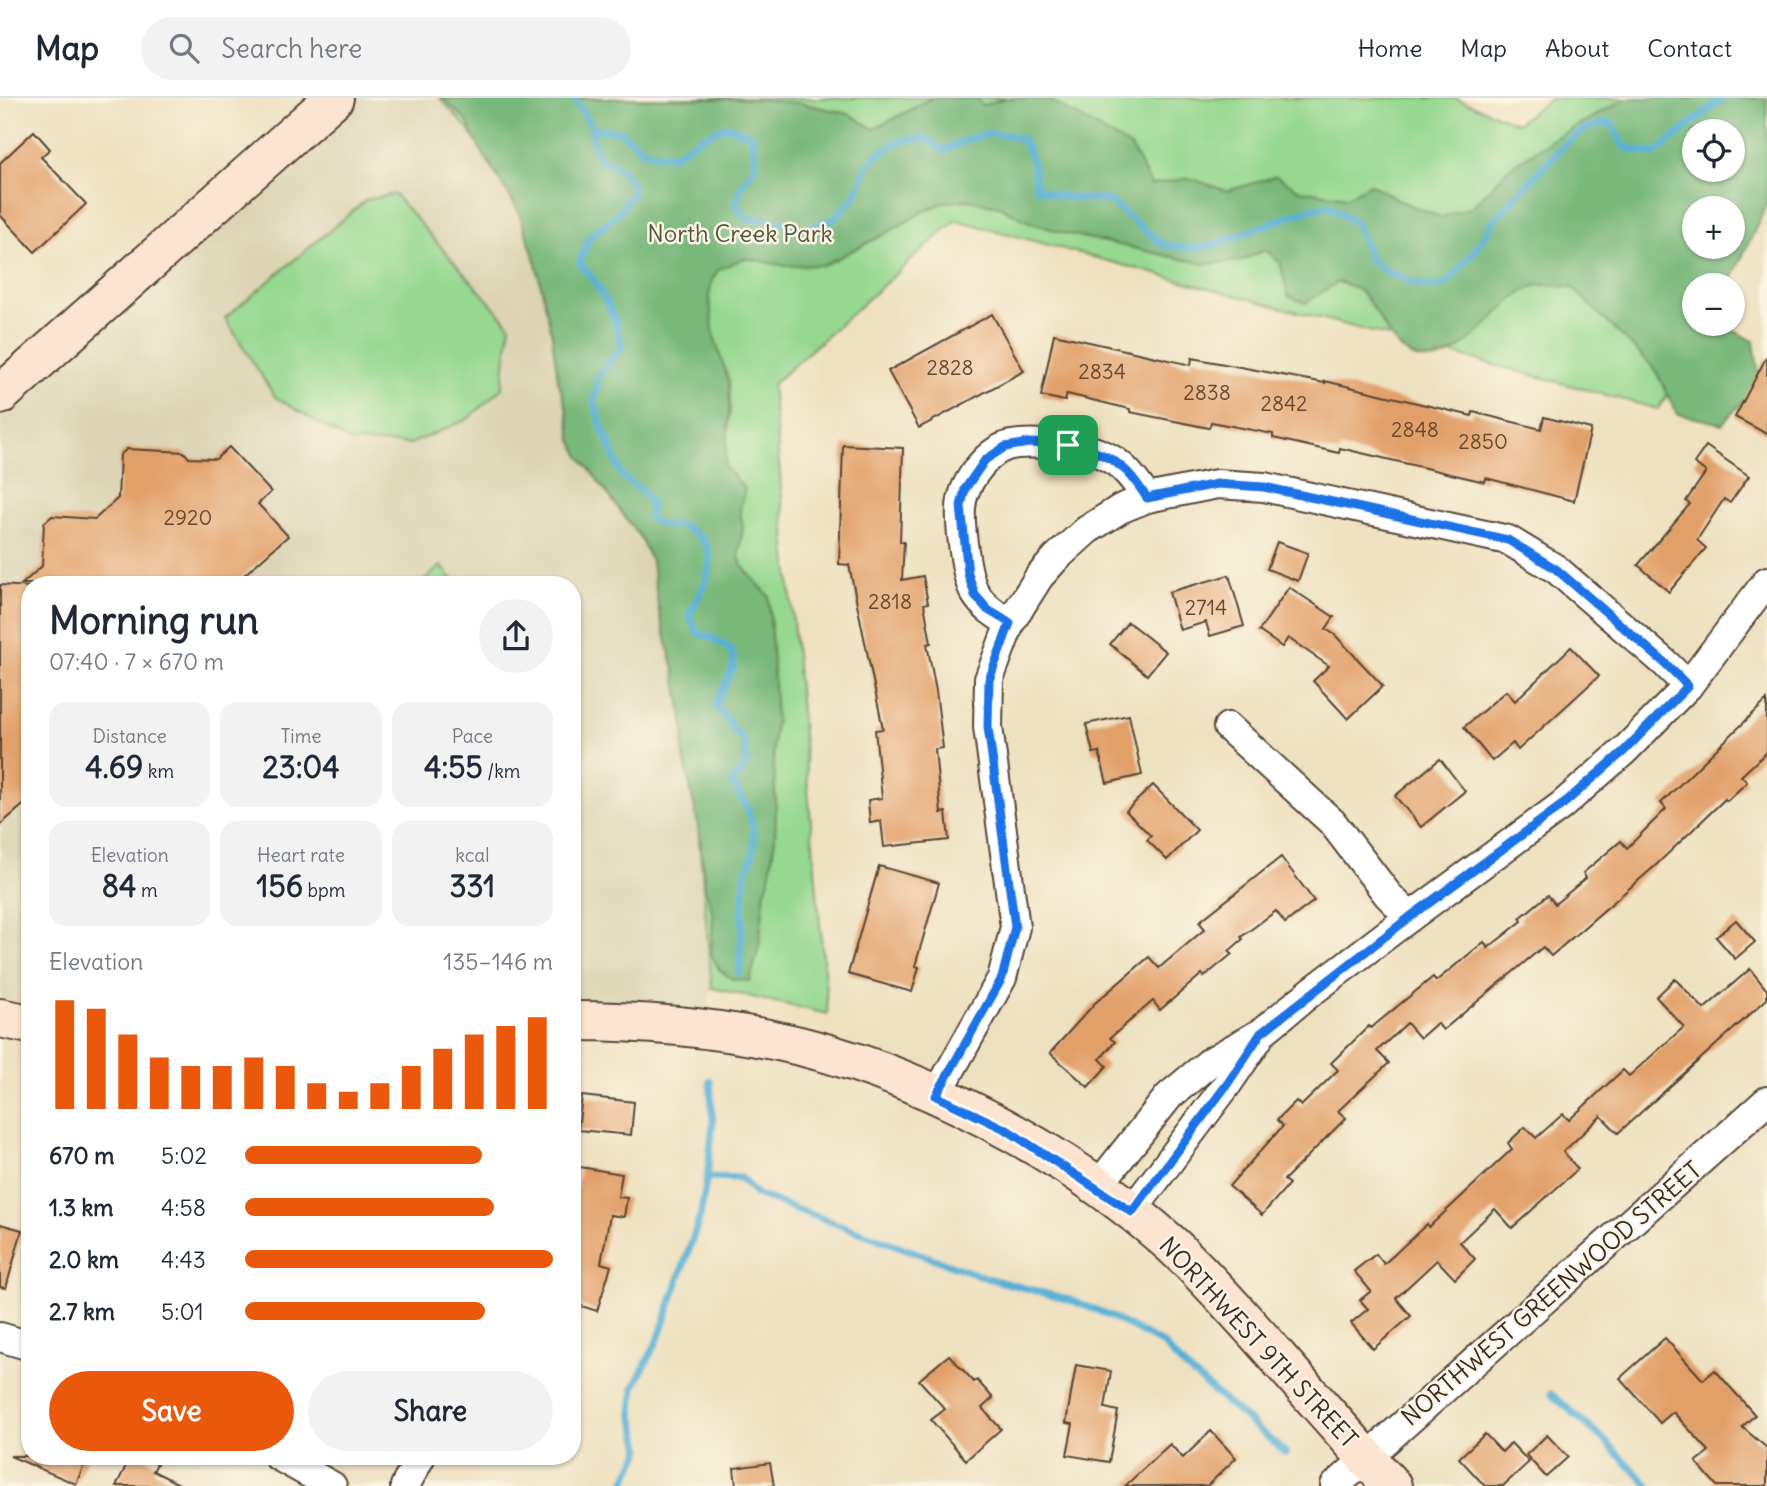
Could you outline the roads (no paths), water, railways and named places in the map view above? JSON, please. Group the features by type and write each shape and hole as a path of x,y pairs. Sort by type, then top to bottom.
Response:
{"street":[{"path":"0,395 334,98"},
{"path":"1010,623 988,610 975,595 968,574 961,506 965,489 985,460 1005,447 1029,443 1068,445 1097,452 1112,459 1125,469 1147,498"},
{"path":"936,1096 1002,978 1015,927 988,727 989,680 1010,623 1026,594 1056,558 1087,530 1109,516 1147,498 1217,484 1264,487 1508,540 1556,569 1688,686"},
{"path":"1097,1187 1169,1096 1210,1062 1261,1033 1410,917 1561,806 1624,751 1688,686 1767,581"},
{"path":"1228,727 1332,822 1388,895 1410,917"},
{"path":"0,1018 21,1022"},
{"name":"NORTHWEST 9TH STREET","path":"581,1021 633,1021 707,1029 780,1042 848,1062 936,1096 1007,1130 1097,1187 1171,1244 1204,1277 1392,1486"},
{"path":"1132,1212 1228,1083 1261,1033"},
{"name":"NORTHWEST GREENWOOD STREET","path":"1335,1486 1767,1101"},
{"path":"0,1337 21,1343"},
{"path":"294,1465 332,1486"},
{"path":"405,1486 416,1465"}],"waterway":[{"path":"574,98 593,129 592,141 601,160 622,171 633,192 619,212 589,238 579,263 595,282 606,302 622,347 598,376 594,401 622,476 642,491 651,503 650,518 661,524 681,526 704,543 709,554 707,577 689,614 697,633 715,639 731,650 734,666 715,705 744,742 746,766 731,783 745,803 754,838 750,862 745,873 739,973"},
{"path":"593,129 620,131 645,152 673,156 700,138 727,126 751,135 756,164 742,185 735,204 746,218 774,221 804,230 834,219 856,195 865,170 876,155 900,141 926,138 944,151 982,135 1012,136 1023,140 1033,162 1036,188 1071,198 1107,199 1163,245 1208,247 1295,214 1328,205 1355,222 1371,261 1392,274 1431,287 1446,284 1473,253 1497,216 1568,141 1589,127 1611,122 1624,147 1654,154 1723,98"},
{"path":"623,1486 641,1449 632,1412 634,1387 659,1337 700,1217 713,1123 710,1081"},
{"path":"707,1177 741,1178 756,1194 782,1204 987,1278 1070,1300 1104,1313 1163,1344 1180,1363 1286,1453"},
{"path":"1551,1394 1601,1437 1649,1486"}],"park label":[{"name":"North Creek Park","path":"740,233"}]}
